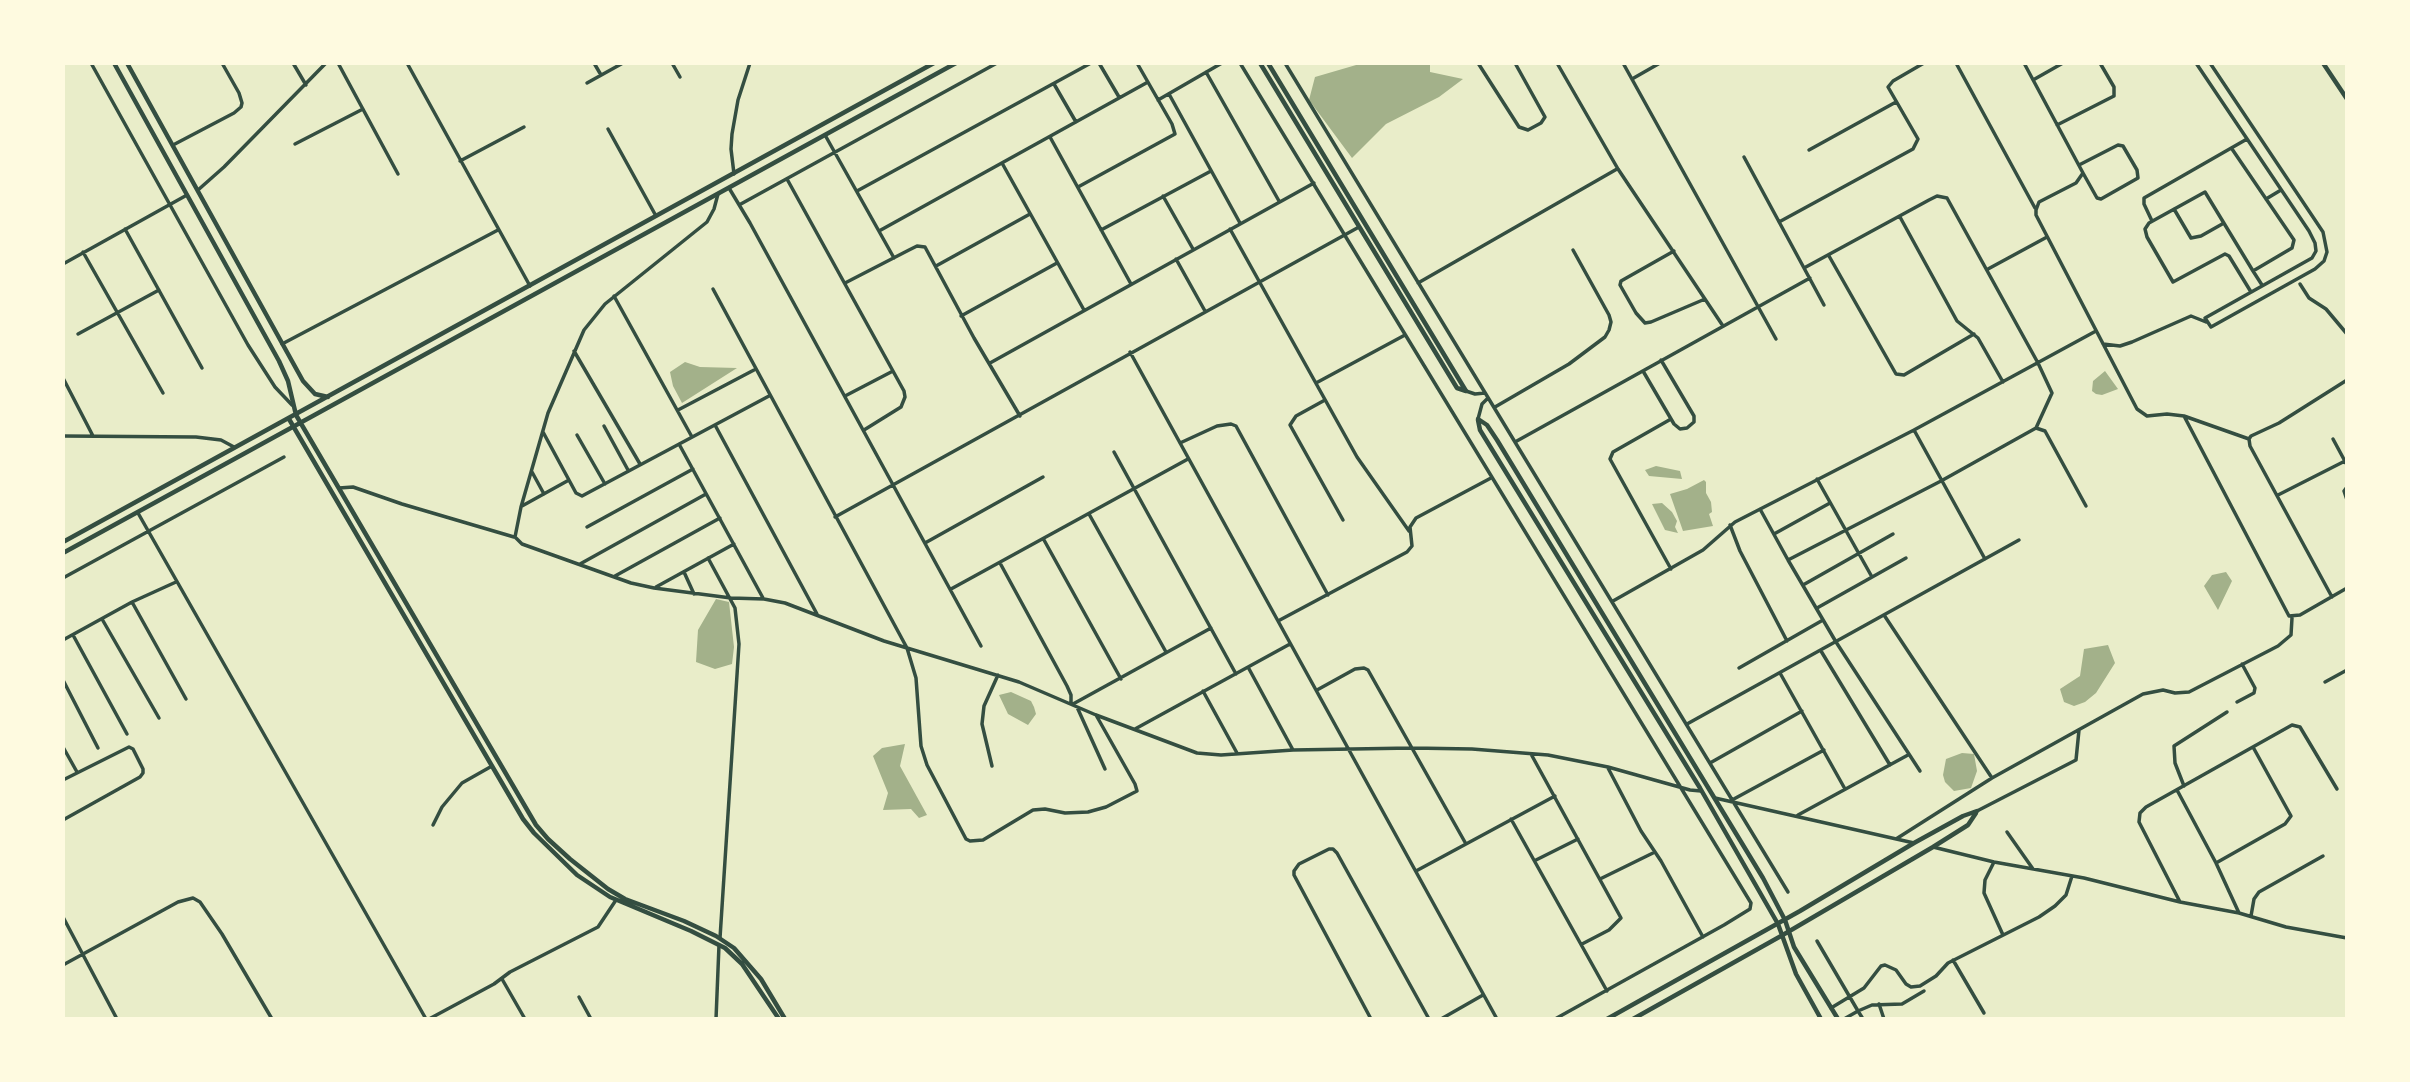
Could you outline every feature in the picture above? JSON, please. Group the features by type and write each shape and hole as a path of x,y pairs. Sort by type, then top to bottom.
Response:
{"street":[{"path":"91,63 248,345 275,387 294,406"},
{"path":"114,63 279,361 288,381 300,423 519,797 548,839 608,889 719,941 747,962 785,1019"},
{"path":"127,63 309,390 319,396 329,397"},
{"path":"171,146 241,107 239,93 222,63"},
{"path":"293,63 306,85"},
{"path":"196,191 224,167 326,63"},
{"path":"338,63 398,174"},
{"path":"407,63 530,286"},
{"path":"594,63 601,75"},
{"path":"587,83 623,63"},
{"path":"672,63 680,77"},
{"path":"734,174 732,134 738,100 750,63"},
{"path":"63,542 934,63"},
{"path":"63,553 956,63"},
{"path":"739,205 998,63"},
{"path":"857,191 1091,63"},
{"path":"1098,63 1119,98"},
{"path":"1078,187 1175,134 1138,63"},
{"path":"1158,100 1222,63"},
{"path":"1240,63 1752,906 1703,937 1555,1019"},
{"path":"1259,63 1457,388 1475,394 1485,393"},
{"path":"1268,63 1466,391"},
{"path":"1284,63 1788,891"},
{"path":"1478,63 1524,131 1541,123 1545,117 1515,63"},
{"path":"1557,63 1618,169 1723,326"},
{"path":"1623,63 1776,339"},
{"path":"1632,79 1661,63"},
{"path":"1779,222 1913,149 1918,139 1889,91 1889,84 1924,63"},
{"path":"1956,63 2036,210 2137,410 2141,414 2154,416 2184,416 2249,439"},
{"path":"2024,63 2082,173 2097,198 2101,199 2138,178 2137,170 2123,146 2118,145 2079,165"},
{"path":"2033,80 2063,63"},
{"path":"2057,125 2114,96 2113,87 2100,63"},
{"path":"2196,63 2309,231 2316,251 2312,258 2205,318 2209,325"},
{"path":"2209,325 2315,269 2324,261 2327,253 2323,232 2210,63"},
{"path":"2323,63 2347,99"},
{"path":"1206,72 1279,202"},
{"path":"879,231 1148,82"},
{"path":"1054,84 1076,122"},
{"path":"1168,94 1240,223"},
{"path":"1810,150 1896,102"},
{"path":"295,144 363,109"},
{"path":"460,161 524,127"},
{"path":"608,129 656,217"},
{"path":"825,135 894,258"},
{"path":"1050,137 1131,284"},
{"path":"2152,221 2144,198 2247,139"},
{"path":"2232,149 2294,240 2292,248 2253,271"},
{"path":"1744,158 1824,305"},
{"path":"1002,163 1084,310"},
{"path":"1418,282 1618,169"},
{"path":"1101,230 1211,171"},
{"path":"2036,210 2039,202 2076,183 2082,173"},
{"path":"787,179 904,391 901,407 864,430"},
{"path":"990,363 1314,183"},
{"path":"729,188 981,646"},
{"path":"2266,199 2281,190"},
{"path":"2250,292 2229,256 2225,254 2174,282 2145,229 2152,221 2205,192 2262,286"},
{"path":"514,537 520,507 548,413 589,322 614,296 707,222 718,194"},
{"path":"63,264 187,195"},
{"path":"1788,560 1941,481 2036,428 2052,393 1988,269 1947,198 1937,196 1804,268"},
{"path":"1163,197 1193,250"},
{"path":"2174,209 2191,238 2224,223"},
{"path":"936,266 1030,214"},
{"path":"1900,217 1957,321 1981,342 2003,382"},
{"path":"835,517 1359,227"},
{"path":"125,229 202,368"},
{"path":"1230,229 1365,470 1409,531 1412,546 1407,552 1278,621"},
{"path":"282,344 498,230"},
{"path":"1988,269 2048,236"},
{"path":"845,283 922,246 928,251 961,316 1020,416"},
{"path":"1494,408 1569,364 1605,337 1609,330 1609,314 1573,250"},
{"path":"1674,251 1621,281 1620,285 1636,313 1646,323 1651,322 1705,299"},
{"path":"2316,251 2327,253"},
{"path":"83,252 163,393"},
{"path":"1829,256 1896,374 1904,375 1974,334"},
{"path":"1176,259 1205,311"},
{"path":"961,316 1057,262"},
{"path":"1515,442 1810,278"},
{"path":"2300,284 2309,298 2326,309 2347,334"},
{"path":"713,289 754,370 907,648 916,678 921,746 927,765 956,823 970,841 983,840 1033,810 1088,813 1137,792 1096,715"},
{"path":"78,334 159,290"},
{"path":"614,296 692,437"},
{"path":"2103,344 2120,346 2191,316 2209,325"},
{"path":"1613,601 1703,550 1730,525 2096,331"},
{"path":"1316,383 1405,335"},
{"path":"574,351 640,464"},
{"path":"1130,352 1497,1019"},
{"path":"1643,371 1671,419 1680,429 1691,426 1695,419 1661,360"},
{"path":"678,410 754,370"},
{"path":"845,396 894,371"},
{"path":"63,378 93,436"},
{"path":"2249,439 2347,380"},
{"path":"543,432 580,496 769,396"},
{"path":"1488,398 1482,404 1478,419 1480,430 1701,790 1778,924 1796,974 1821,1019"},
{"path":"1325,400 1296,416 1290,421 1290,425 1343,520"},
{"path":"2184,416 2286,613 2292,618"},
{"path":"289,418 523,819 544,845 577,875 616,900 719,941 742,964 779,1019"},
{"path":"1478,419 1487,425 1497,440 1715,798 1763,878 1790,930 1794,947 1838,1019"},
{"path":"1671,419 1613,452 1610,458 1671,569"},
{"path":"715,425 818,616"},
{"path":"604,426 628,470"},
{"path":"1180,443 1217,426 1236,426 1328,595"},
{"path":"2036,428 2045,431 2086,506"},
{"path":"1913,430 1985,559"},
{"path":"577,435 605,484"},
{"path":"63,436 213,438 228,442 235,449"},
{"path":"2249,439 2250,446 2332,597"},
{"path":"2278,496 2346,463 2333,439"},
{"path":"679,443 764,598"},
{"path":"1114,452 1236,674"},
{"path":"63,578 284,457"},
{"path":"951,590 1188,458"},
{"path":"587,527 693,469"},
{"path":"532,472 544,494"},
{"path":"925,543 1043,477"},
{"path":"1409,531 1412,522 1422,514 1491,478"},
{"path":"520,507 569,480"},
{"path":"1817,480 1872,577"},
{"path":"339,488 354,487 514,537 522,544 631,583 694,594 764,598 907,648 998,675 1096,715 1210,755 1293,750 1412,748 1548,755 1608,767 1682,788 1701,790"},
{"path":"2347,487 2344,491 2347,500"},
{"path":"579,564 706,494"},
{"path":"1774,534 1830,503"},
{"path":"1760,509 1836,642 1920,771"},
{"path":"138,513 427,1019 598,927 616,900"},
{"path":"1088,514 1166,652"},
{"path":"615,576 720,518"},
{"path":"1730,525 1787,641"},
{"path":"1802,585 1893,534"},
{"path":"1043,540 1121,679"},
{"path":"1686,724 2019,540"},
{"path":"654,588 734,544"},
{"path":"708,558 731,598 738,623 738,665 716,1019"},
{"path":"1816,609 1906,558"},
{"path":"1000,563 1068,685 1074,704 1105,769"},
{"path":"684,572 694,594"},
{"path":"63,640 132,602 176,582"},
{"path":"2292,618 2347,588"},
{"path":"132,602 186,699"},
{"path":"1884,615 1992,778"},
{"path":"1896,839 1992,778 2143,694 2163,690 2189,692 2286,641 2291,635 2292,618"},
{"path":"102,619 159,718"},
{"path":"1739,668 1823,620"},
{"path":"1074,704 1212,628"},
{"path":"73,635 127,734"},
{"path":"1135,729 1290,644"},
{"path":"1821,651 1891,765"},
{"path":"2237,702 2254,693 2255,688 2242,664"},
{"path":"1248,667 1293,750"},
{"path":"1317,690 1355,669 1364,668 1371,674 1466,844"},
{"path":"2325,682 2347,670"},
{"path":"1780,673 1845,789"},
{"path":"992,766 982,724 984,706 998,675"},
{"path":"63,680 98,748"},
{"path":"1203,691 1237,753"},
{"path":"1710,763 1802,711"},
{"path":"2185,786 2175,763 2174,746 2227,712"},
{"path":"2180,902 2138,818 2146,807 2288,726 2297,725 2337,789"},
{"path":"1607,1019 1778,924 1963,816 2076,760 2079,730"},
{"path":"63,747 77,772"},
{"path":"63,780 129,747 133,749 143,773 63,820"},
{"path":"2216,863 2285,824 2291,816 2253,747"},
{"path":"1732,800 1824,750"},
{"path":"1531,754 1621,918 1616,926 1582,944"},
{"path":"1796,817 1908,755"},
{"path":"433,824 442,807 462,782 492,766"},
{"path":"1608,767 1641,831 1703,937"},
{"path":"2177,790 2239,913"},
{"path":"1416,871 1555,796"},
{"path":"1715,798 1914,844"},
{"path":"1633,1019 1933,847 1968,825 1977,811"},
{"path":"1511,819 1607,991"},
{"path":"2007,832 2035,870"},
{"path":"1535,860 1578,839"},
{"path":"1933,847 2239,913 2286,927 2347,938"},
{"path":"1371,1019 1294,875 1300,864 1329,849 1337,853 1429,1019"},
{"path":"1600,880 1655,852"},
{"path":"2251,916 2254,899 2259,892 2323,856"},
{"path":"1994,862 1985,880 1984,893 2003,935"},
{"path":"1831,1008 1864,988 1881,966 1896,970 1906,984 1915,987 1932,979 1953,960 2039,917 2062,901 2069,888 2071,876"},
{"path":"63,965 178,902 193,898 200,902 222,934 272,1019"},
{"path":"63,917 117,1019"},
{"path":"1817,941 1863,1019"},
{"path":"1953,960 1984,1013"},
{"path":"501,978 525,1019"},
{"path":"1843,1019 1879,1004 1902,1004 1924,991"},
{"path":"1440,1019 1483,995"},
{"path":"579,997 591,1019"},
{"path":"1879,1004 1884,1019"}],"shaded area":[{"path":"1363,63 1430,63 1430,72 1463,79 1439,97 1386,124 1352,158 1309,100 1315,77"},
{"path":"685,362 700,367 737,368 682,403 673,386 670,372"},
{"path":"2105,371 2118,389 2102,395 2096,394 2092,391 2093,381"},
{"path":"1656,466 1680,471 1682,479 1649,476 1645,470"},
{"path":"1704,480 1711,502 1712,512 1709,514 1713,526 1683,531 1670,494"},
{"path":"1662,503 1677,521 1675,527 1678,533 1665,530 1652,504"},
{"path":"2226,572 2232,581 2218,610 2204,586 2212,575"},
{"path":"716,599 729,602 734,647 732,664 715,669 696,662 698,630"},
{"path":"2108,645 2115,663 2096,693 2085,702 2074,706 2064,702 2060,689 2080,676 2084,649"},
{"path":"1011,692 1031,701 1036,714 1028,725 1008,714 999,695"},
{"path":"905,744 900,766 927,815 919,818 911,809 883,810 888,793 873,756 882,748"},
{"path":"1962,753 1974,754 1977,771 1971,788 1954,791 1945,782 1943,775 1946,759"}]}
